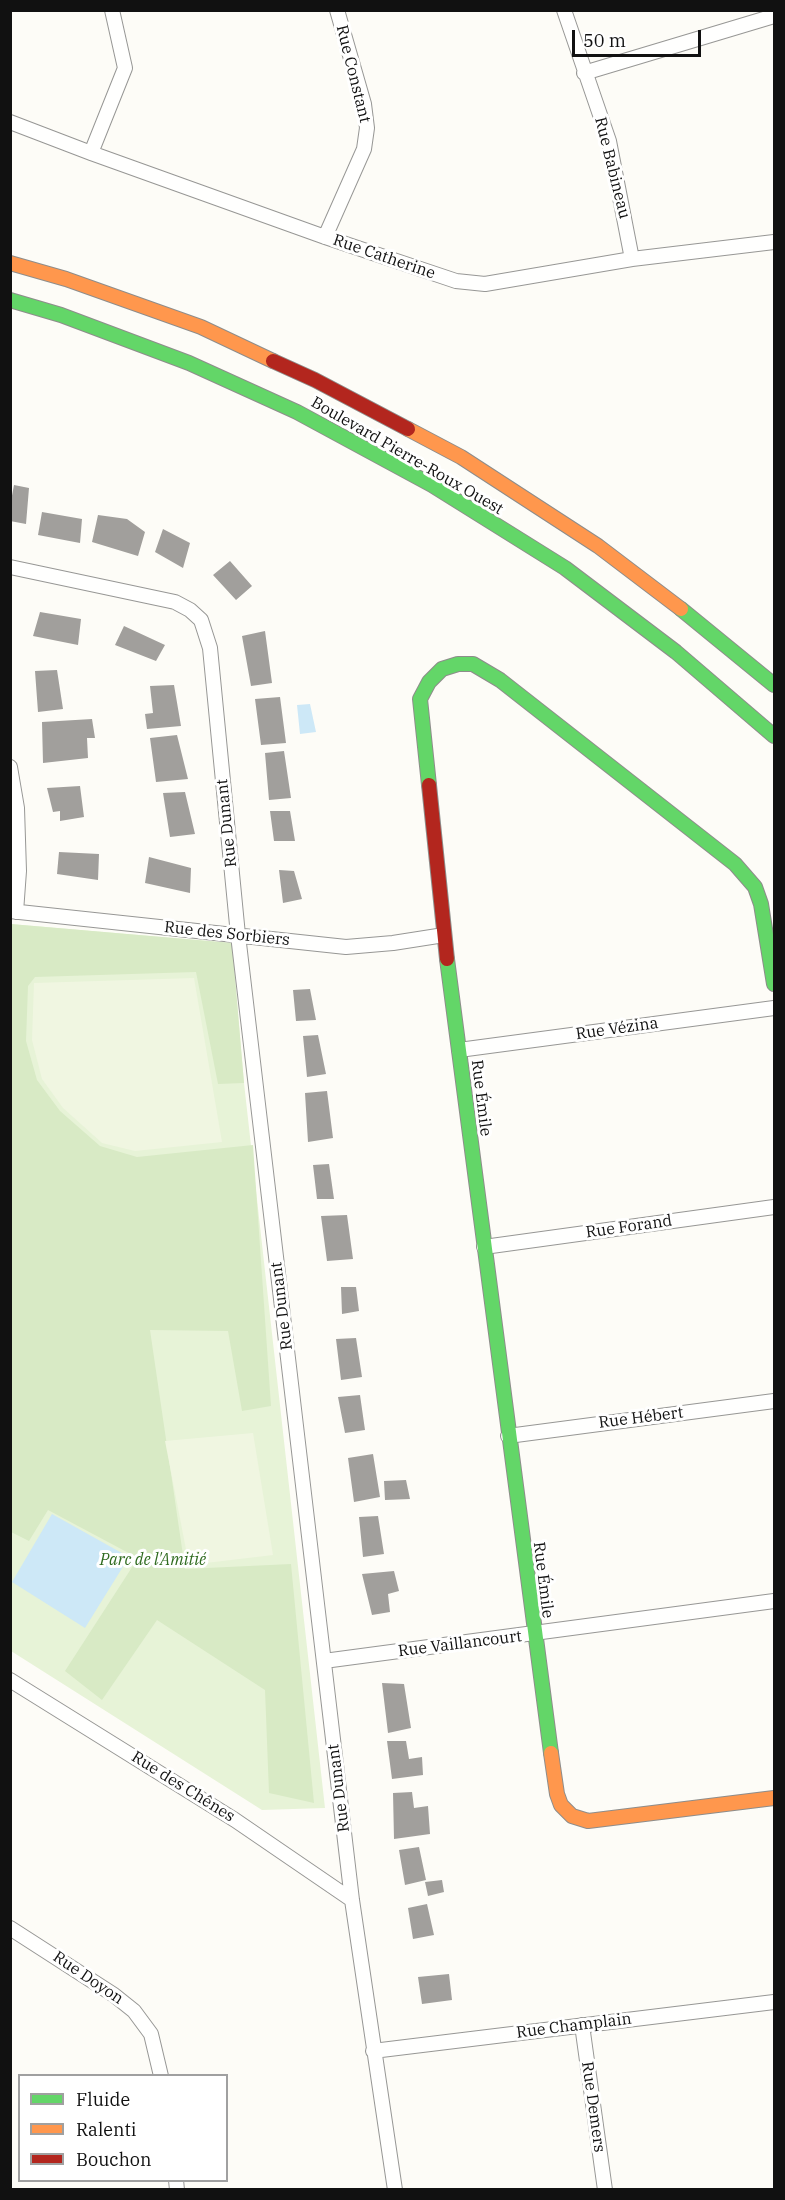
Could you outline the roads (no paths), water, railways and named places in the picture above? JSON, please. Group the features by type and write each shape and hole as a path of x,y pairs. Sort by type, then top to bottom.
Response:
{"street":[{"path":"91,153 124,68 112,10"},
{"name":"Rue Constant","path":"325,237 364,149 367,128 364,104 337,10"},
{"name":"Rue Babineau","path":"564,10 609,141 632,259"},
{"path":"584,73 774,16"},
{"name":"Rue Catherine","path":"10,122 325,237 456,281 485,284 632,259 774,242"},
{"name":"Boulevard Pierre-Roux Ouest","path":"10,263 66,279 201,327 315,380 461,457 598,546 696,620 774,685"},
{"name":"Boulevard Pierre-Roux Ouest","path":"10,300 61,315 189,363 297,412 432,485 565,568 676,652 774,736"},
{"name":"Rue Dunant","path":"10,567 164,599 190,610 201,620 210,648 238,935 352,1900 395,2190"},
{"name":"Rue Émile","path":"774,984 765,918 755,887 748,876 735,864 500,680 473,664 458,664 442,669 429,682 420,699 444,935 534,1634 557,1794 561,1805 572,1816 588,1821 774,1798"},
{"path":"10,767 17,808 19,871 13,911"},
{"name":"Rue des Sorbiers","path":"13,911 346,947 444,935"},
{"name":"Rue Vézina","path":"459,1050 774,1008"},
{"name":"Rue Forand","path":"484,1247 774,1207"},
{"name":"Rue Hébert","path":"508,1436 774,1401"},
{"name":"Rue Vaillancourt","path":"324,1661 774,1601"},
{"name":"Rue des Chênes","path":"10,1680 235,1820 352,1900"},
{"name":"Rue Doyon","path":"10,1928 114,1995 134,2011 151,2034 161,2074"},
{"name":"Rue Champlain","path":"373,2051 774,2002"},
{"name":"Rue Demers","path":"582,2025 604,2190"}],"water":[{"path":"310,704 316,732 300,734 297,705"},
{"path":"52,1514 129,1557 85,1628 12,1582"}],"park label":[{"name":"Parc de l'Amitié","path":"153,1560"}]}
